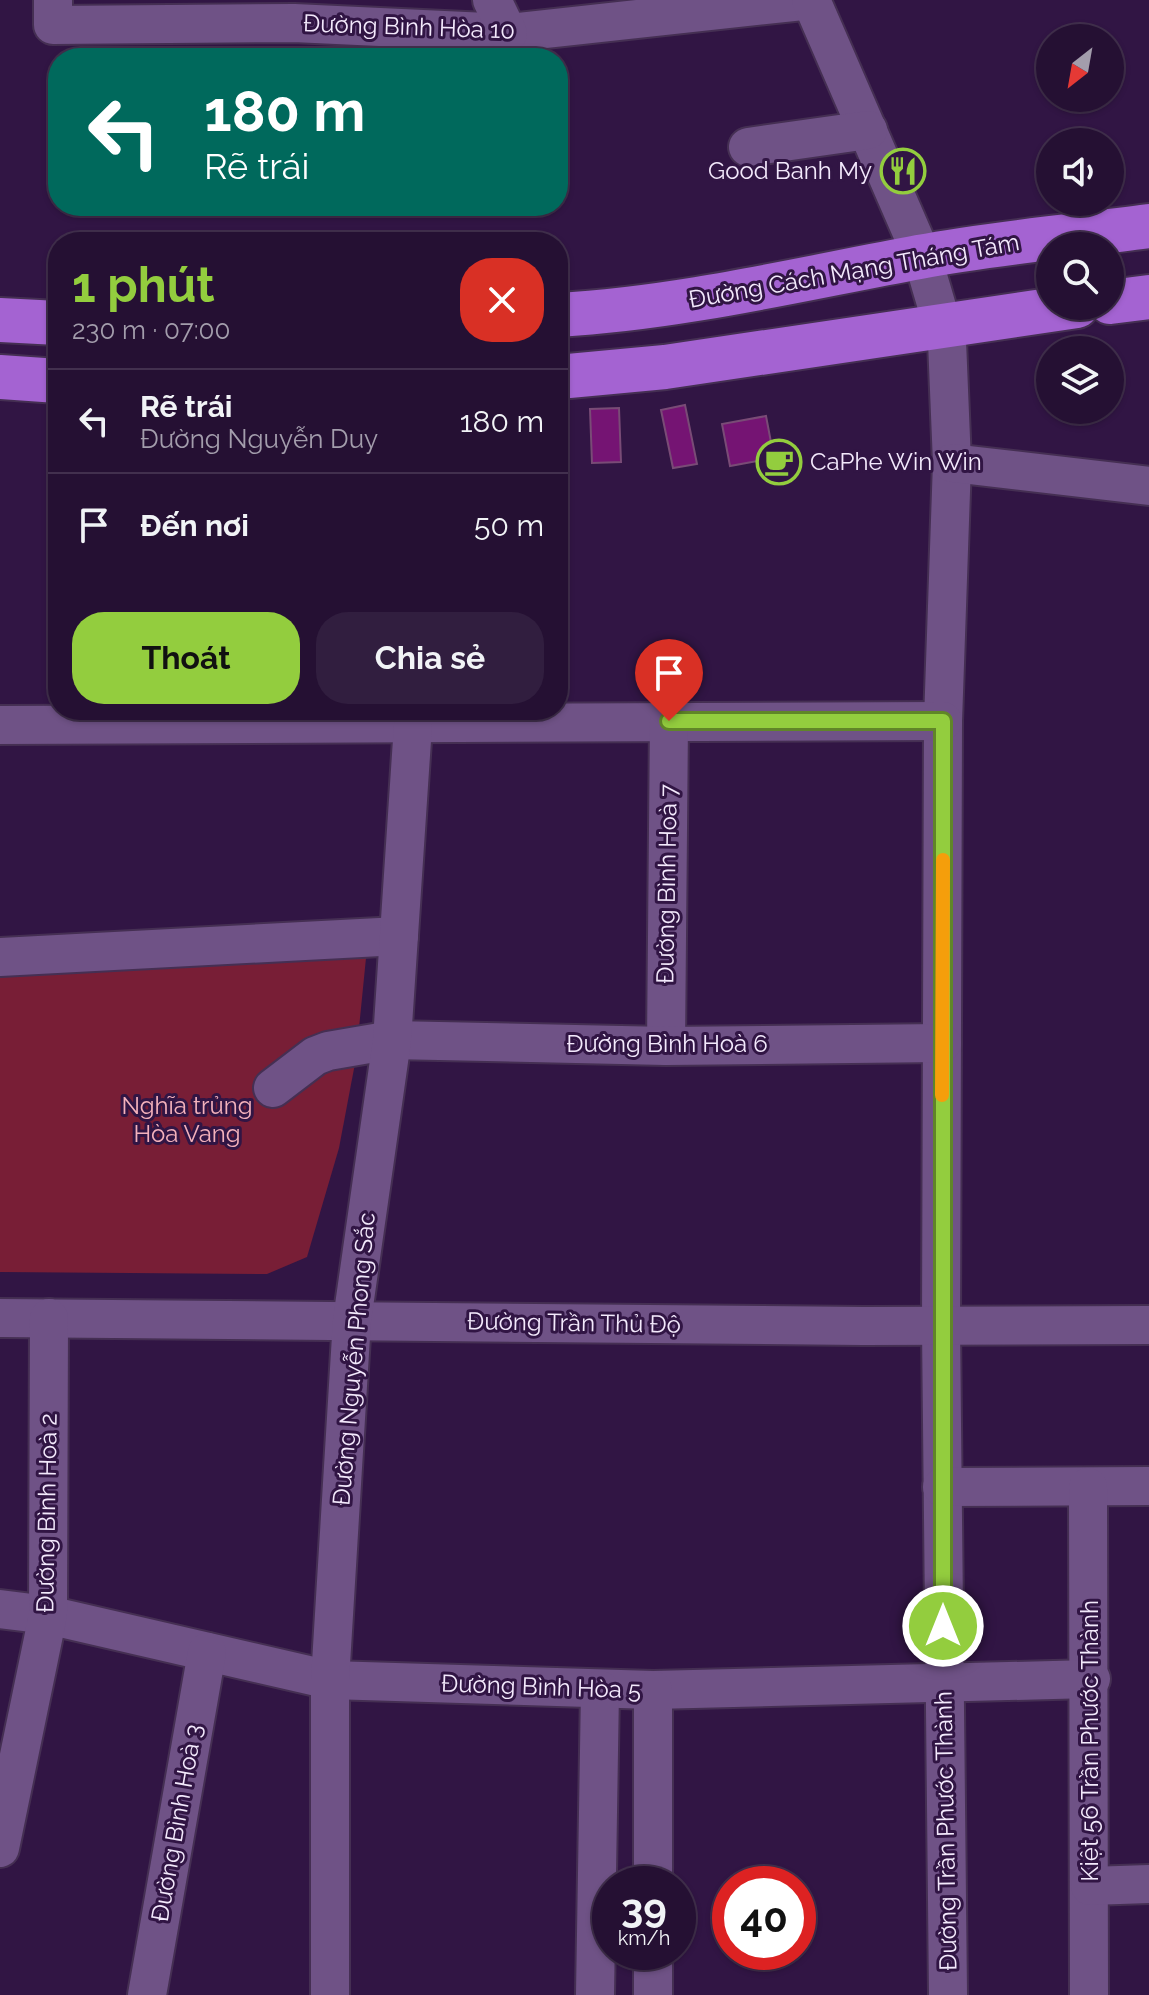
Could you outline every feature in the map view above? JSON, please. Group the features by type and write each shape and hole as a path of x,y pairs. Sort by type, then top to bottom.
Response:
{"highway":[{"name":"Đường Cách Mạng Tháng Tám","path":"568,315 601,313 789,283 922,256 1149,226"},
{"path":"1124,300 1149,297"},
{"path":"568,376 665,367 1036,311"},
{"path":"0,320 48,322"},
{"path":"0,377 48,380"}],"street":[{"name":"Đường Bình Hòa 10","path":"53,12 500,16 812,0"},
{"name":"Đường Trần Phước Thành","path":"812,0 922,256 947,341 952,463 943,721 941,1327 948,1995"},
{"path":"748,147 868,130"},
{"path":"952,463 1149,486"},
{"name":"Đường Bình Hoà 7","path":"666,1046 669,721"},
{"path":"0,725 943,721"},
{"name":"Đường Nguyễn Phong Sắc","path":"330,1995 330,1680 352,1320 392,1040 413,725"},
{"path":"0,957 399,936"},
{"name":"Đường Bình Hoà 6","path":"273,1088 315,1056 392,1040 666,1046 942,1043"},
{"name":"Đường Trần Thủ Độ","path":"0,1318 941,1327 1149,1325"},
{"name":"Đường Bình Hoà 2","path":"0,1848 48,1615 49,1318"},
{"path":"942,1487 1149,1486"},
{"name":"Kiệt 56 Trần Phước Thành","path":"1088,1487 1091,1679 1089,1995"},
{"name":"Đường Bình Hòa 5","path":"0,1609 48,1615 330,1680 653,1690 1091,1679"},
{"name":"Đường Bình Hoà 3","path":"147,1995 207,1652"},
{"path":"595,1995 600,1690"},
{"path":"653,1690 653,1866"},
{"path":"1090,1886 1149,1884"},
{"path":"653,1970 653,1995"}],"green space":[{"name":"Nghĩa trủng Hòa Vang","path":"366,958 356,1058 339,1148 307,1257 267,1274 0,1272 0,975"}],"building":[{"path":"685,405 697,464 673,468 661,410"},
{"path":"619,408 621,462 592,463 590,409"},
{"path":"766,416 774,458 730,466 722,424"}],"slow traffic":[{"path":"942,1095 943,860"}],"place":[{"name":"Good Banh My","path":"903,171"},
{"name":"CaPhe Win Win","path":"779,462"}],"route":[{"path":"669,721 943,721 943,1626"}]}
